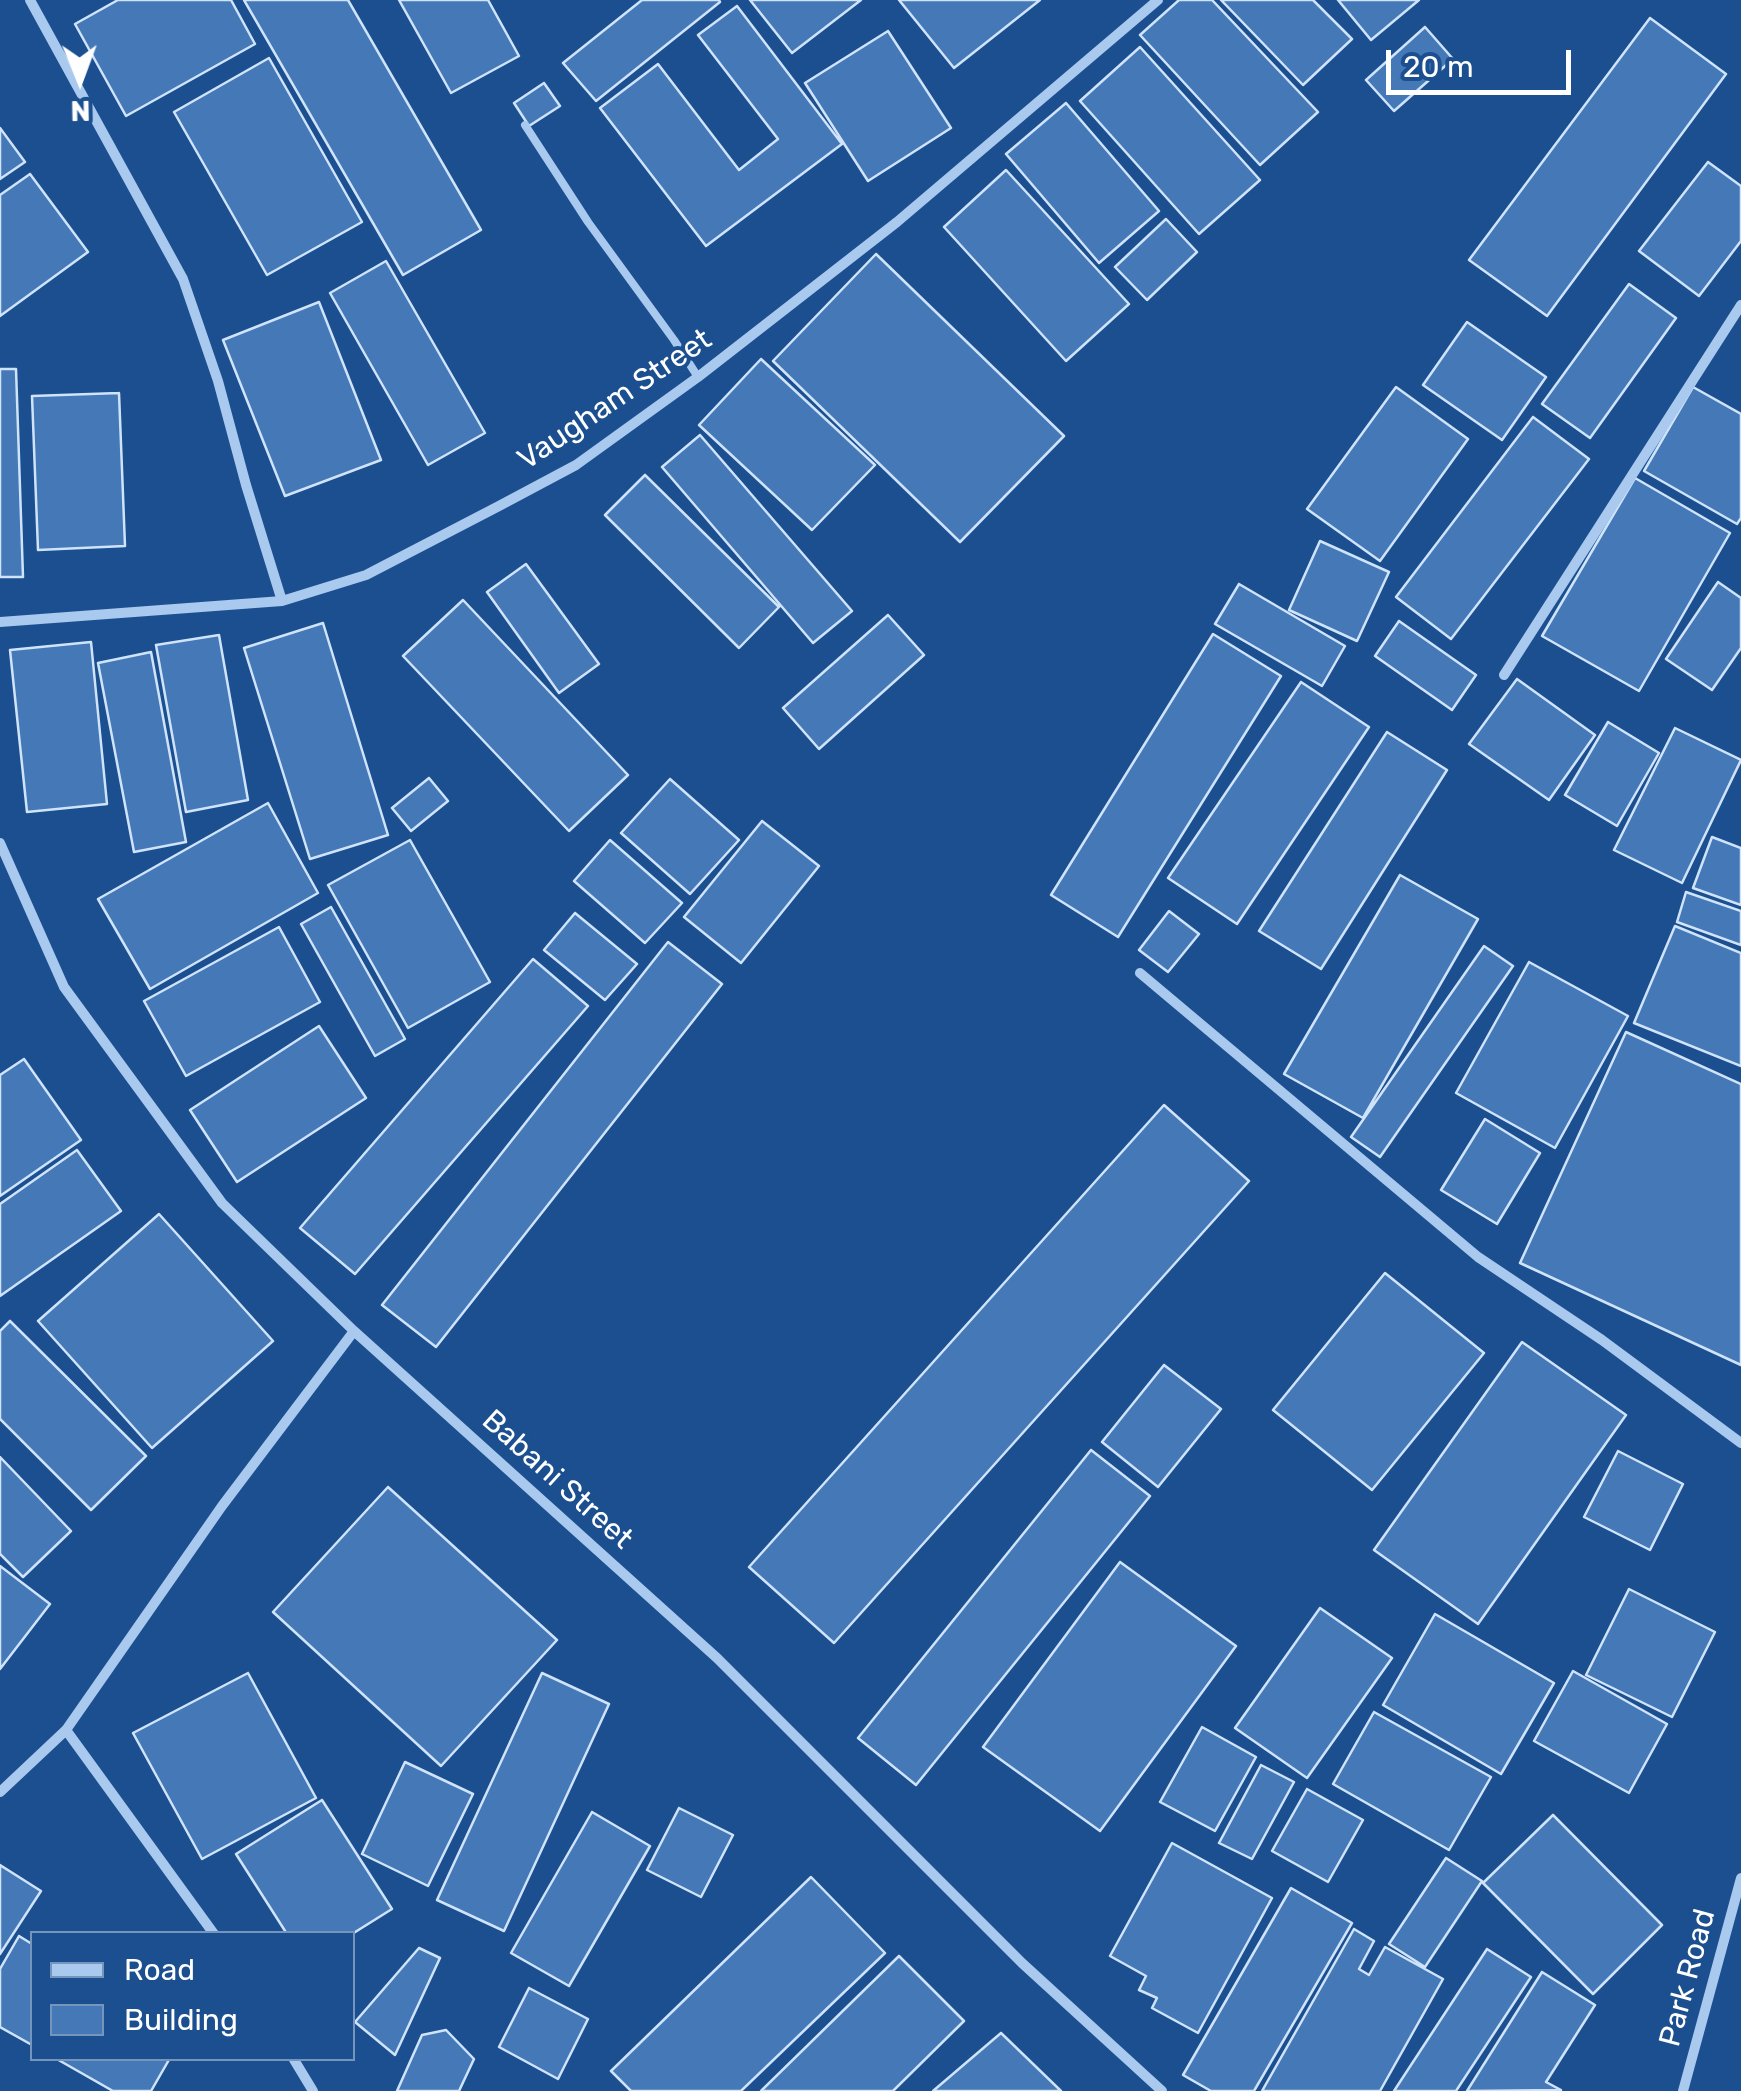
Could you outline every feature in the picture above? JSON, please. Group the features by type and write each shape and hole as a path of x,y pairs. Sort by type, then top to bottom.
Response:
{"street":[{"path":"30,0 183,279 218,381 282,601"},
{"name":"Vaugham Street","path":"0,622 282,601 366,575 576,465 698,378 898,222 1158,0"},
{"path":"1504,675 1741,305"},
{"name":"Babani Street","path":"0,843 64,987 222,1203 354,1331 718,1658 1022,1963 1162,2091"},
{"path":"1140,972 1478,1257 1602,1340 1741,1443"},
{"path":"0,1792 66,1730 222,1506 354,1331"},
{"path":"66,1730 212,1931"},
{"name":"Park Road","path":"1683,2091 1741,1878"},
{"path":"295,2061 313,2091"}],"lane":[{"path":"524,125 698,378"}],"building":[{"path":"118,0 231,0 255,44 126,116 75,24"},
{"path":"244,0 348,0 481,230 403,275"},
{"path":"399,0 488,0 519,56 451,93"},
{"path":"642,0 720,2 596,101 563,63"},
{"path":"750,0 861,0 792,53"},
{"path":"899,0 1040,0 954,68"},
{"path":"1179,0 1212,0 1318,112 1260,165 1140,35"},
{"path":"1221,0 1313,0 1352,39 1303,85"},
{"path":"1338,0 1419,0 1371,40"},
{"path":"737,6 842,144 706,246 600,108 658,64 739,170 778,139 698,35"},
{"path":"1650,18 1726,74 1547,316 1469,260"},
{"path":"1425,27 1453,59 1394,111 1366,80"},
{"path":"888,31 951,128 868,181 805,83"},
{"path":"1140,47 1260,180 1199,234 1080,101"},
{"path":"269,58 362,222 267,275 174,112"},
{"path":"544,83 560,106 529,126 514,103"},
{"path":"1066,103 1159,211 1099,263 1006,154"},
{"path":"0,128 25,162 0,179"},
{"path":"1708,162 1741,186 1741,241 1699,296 1639,251"},
{"path":"1006,170 1129,304 1066,361 944,227"},
{"path":"30,174 88,252 0,316 0,195"},
{"path":"1166,219 1197,252 1147,300 1115,267"},
{"path":"876,254 1064,436 960,542 773,361"},
{"path":"386,261 485,433 428,465 330,293"},
{"path":"1629,284 1676,318 1590,438 1542,404"},
{"path":"319,302 381,460 285,496 223,340"},
{"path":"1467,322 1546,377 1502,440 1423,385"},
{"path":"761,359 875,465 812,530 699,425"},
{"path":"0,369 16,369 23,577 0,577"},
{"path":"1396,387 1468,439 1380,561 1307,509"},
{"path":"1693,387 1741,414 1741,518 1737,524 1644,471"},
{"path":"119,393 125,546 38,550 32,396"},
{"path":"1533,417 1589,459 1451,639 1396,597"},
{"path":"700,435 852,611 813,643 662,467"},
{"path":"645,475 779,607 739,648 605,515"},
{"path":"1635,478 1730,533 1639,691 1542,636"},
{"path":"1320,541 1389,572 1357,641 1289,610"},
{"path":"526,564 599,664 559,693 487,592"},
{"path":"1718,582 1741,598 1741,648 1712,690 1666,659"},
{"path":"1239,584 1345,646 1322,686 1215,624"},
{"path":"463,600 628,775 569,831 403,656"},
{"path":"888,615 924,655 819,749 783,708"},
{"path":"1399,621 1476,675 1452,710 1375,656"},
{"path":"323,623 388,835 310,859 244,648"},
{"path":"1213,634 1281,676 1118,937 1051,895"},
{"path":"219,635 248,800 186,812 156,645"},
{"path":"91,642 107,804 27,812 10,650"},
{"path":"151,652 186,842 134,852 98,663"},
{"path":"1517,679 1595,735 1549,800 1469,744"},
{"path":"1301,682 1369,727 1237,924 1168,878"},
{"path":"1608,722 1659,753 1617,826 1565,795"},
{"path":"1675,728 1741,760 1682,883 1614,850"},
{"path":"1387,732 1447,770 1321,969 1259,931"},
{"path":"429,778 448,801 411,831 392,808"},
{"path":"670,779 739,840 690,894 621,833"},
{"path":"268,803 318,893 150,989 98,899"},
{"path":"762,821 819,866 741,963 684,917"},
{"path":"1712,837 1741,848 1741,905 1693,888"},
{"path":"410,840 490,982 408,1028 328,885"},
{"path":"610,840 682,903 645,943 574,881"},
{"path":"1400,875 1478,919 1363,1118 1284,1074"},
{"path":"1686,892 1741,911 1741,945 1677,922"},
{"path":"331,907 405,1039 375,1056 301,924"},
{"path":"1169,911 1199,934 1168,972 1139,950"},
{"path":"575,913 637,964 605,1000 544,950"},
{"path":"1675,926 1741,953 1741,1066 1634,1023"},
{"path":"279,927 320,1002 186,1076 144,1001"},
{"path":"668,942 722,984 436,1347 382,1305"},
{"path":"1484,946 1513,966 1380,1157 1351,1137"},
{"path":"533,959 588,1006 355,1274 300,1228"},
{"path":"1529,962 1628,1016 1555,1148 1456,1093"},
{"path":"319,1026 366,1098 237,1182 190,1110"},
{"path":"1626,1032 1741,1084 1741,1365 1520,1263"},
{"path":"24,1059 81,1140 0,1196 0,1075"},
{"path":"1164,1105 1249,1181 834,1643 749,1567"},
{"path":"1485,1119 1540,1153 1497,1224 1441,1190"},
{"path":"77,1150 121,1211 0,1296 0,1204"},
{"path":"159,1214 273,1341 152,1448 38,1321"},
{"path":"1385,1273 1484,1353 1372,1490 1273,1410"},
{"path":"10,1321 146,1456 91,1510 0,1419 0,1331"},
{"path":"1522,1342 1626,1415 1478,1624 1374,1550"},
{"path":"1164,1365 1221,1409 1158,1487 1102,1442"},
{"path":"1091,1450 1150,1496 916,1785 858,1738"},
{"path":"1618,1451 1683,1484 1650,1550 1584,1517"},
{"path":"0,1457 71,1531 23,1577 0,1554"},
{"path":"388,1487 557,1640 441,1766 273,1612"},
{"path":"1120,1562 1236,1646 1100,1831 983,1747"},
{"path":"0,1566 50,1604 0,1669"},
{"path":"1629,1589 1715,1632 1672,1717 1586,1675"},
{"path":"1320,1608 1392,1658 1307,1778 1235,1728"},
{"path":"1435,1614 1554,1683 1501,1774 1383,1705"},
{"path":"1573,1671 1667,1724 1629,1793 1534,1741"},
{"path":"248,1673 316,1798 202,1859 133,1733"},
{"path":"542,1673 609,1704 504,1931 437,1900"},
{"path":"1374,1712 1491,1777 1449,1850 1333,1784"},
{"path":"1202,1727 1256,1757 1215,1831 1160,1802"},
{"path":"405,1762 473,1794 428,1886 362,1854"},
{"path":"1261,1765 1294,1782 1252,1859 1219,1843"},
{"path":"1307,1789 1363,1820 1328,1882 1272,1851"},
{"path":"322,1800 392,1909 355,1932 285,1931 236,1854"},
{"path":"679,1808 733,1835 701,1897 647,1870"},
{"path":"592,1812 650,1846 569,1986 511,1953"},
{"path":"1553,1815 1662,1925 1593,1994 1483,1883"},
{"path":"1172,1843 1272,1898 1198,2033 1152,2008 1157,1998 1139,1990 1146,1976 1110,1956"},
{"path":"1446,1858 1482,1881 1425,1967 1389,1944"},
{"path":"0,1865 41,1891 0,1954"},
{"path":"811,1877 885,1953 741,2091 631,2091 611,2071"},
{"path":"1291,1888 1352,1923 1254,2091 1211,2091 1183,2075"},
{"path":"1354,1929 1374,1941 1359,1969 1369,1975 1385,1947 1443,1979 1380,2091 1262,2091"},
{"path":"19,1936 30,1943 30,2044 0,2027 0,1969"},
{"path":"419,1948 440,1958 395,2055 355,2022"},
{"path":"1487,1949 1531,1977 1456,2091 1394,2091"},
{"path":"899,1956 964,2021 893,2091 761,2091"},
{"path":"1542,1972 1595,2005 1546,2082 1561,2090 1467,2091"},
{"path":"529,1988 588,2019 558,2079 499,2047"},
{"path":"446,2030 474,2059 459,2091 397,2091 422,2035"},
{"path":"1001,2033 1061,2091 933,2091"},
{"path":"60,2061 168,2061 151,2091 113,2091"}]}
